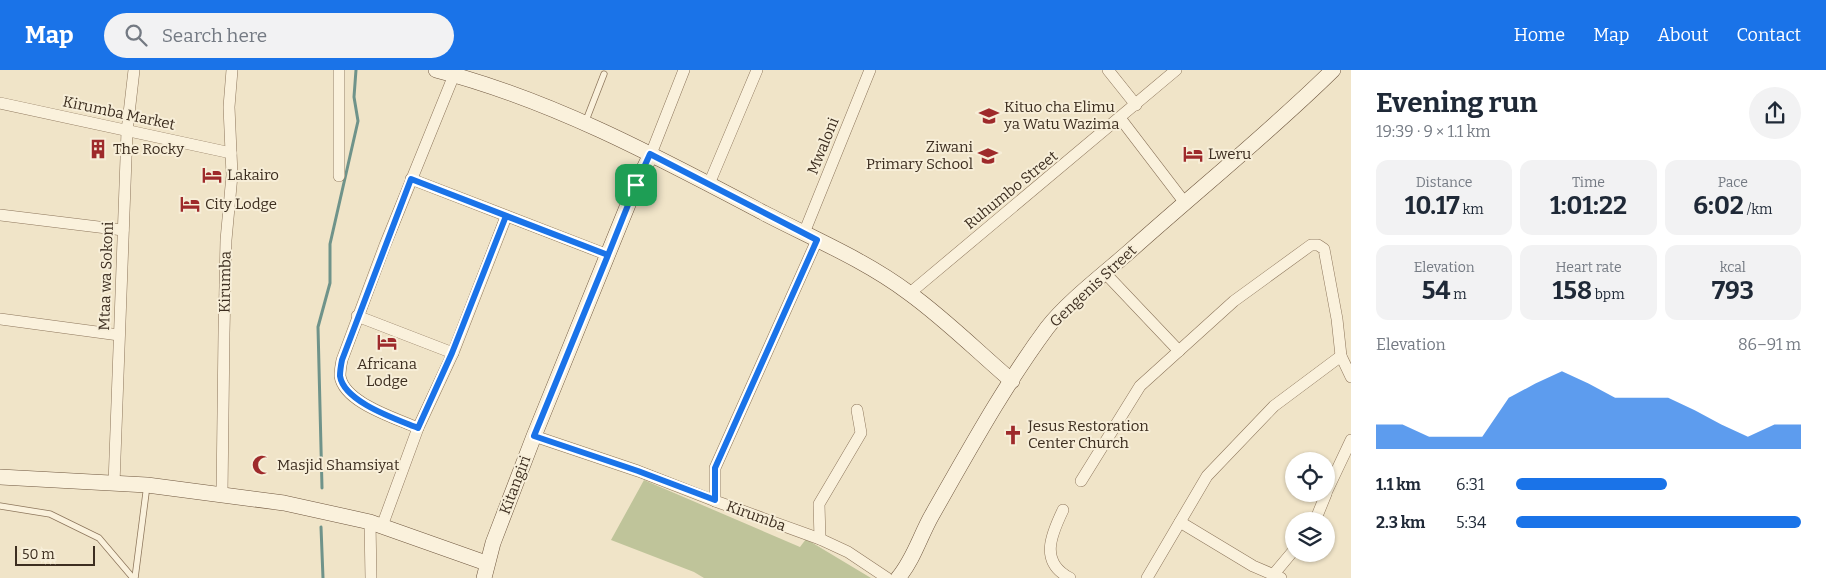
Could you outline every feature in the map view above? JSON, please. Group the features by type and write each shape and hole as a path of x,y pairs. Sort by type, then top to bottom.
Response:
{"street":[{"name":"Mtaa wa Sokoni","path":"114,484 127,131 134,70"},
{"name":"Kirumba","path":"222,494 226,250 232,175 229,107 232,70"},
{"path":"339,70 339,176"},
{"path":"436,70 514,95 585,123 709,184 871,269 910,293 1012,381"},
{"path":"650,154 684,70"},
{"path":"709,184 757,70"},
{"name":"Mwaloni","path":"810,237 870,70"},
{"path":"1108,70 1136,105"},
{"name":"Ruhumbo Street","path":"910,293 1176,70"},
{"name":"Gengenis Street","path":"898,578 912,559 936,509 1012,381 1048,327 1105,273 1256,142 1333,70"},
{"path":"418,428 359,401 346,389 340,376 342,360 357,316 454,75"},
{"name":"Kirumba Market","path":"0,103 231,153"},
{"path":"1120,118 1184,203"},
{"name":"Kitangiri","path":"485,571 534,436 650,154"},
{"path":"411,179 608,255"},
{"path":"0,215 123,230"},
{"path":"371,578 376,524 452,353 506,216"},
{"name":"Kirumba","path":"810,237 715,468 715,500 820,539 848,552 887,578"},
{"path":"1081,481 1140,386 1234,301 1311,246 1318,245 1324,249 1333,292 1341,356 1351,377"},
{"path":"1105,273 1178,351"},
{"path":"357,316 452,353"},
{"path":"0,319 119,335"},
{"path":"1147,578 1206,476 1274,406 1341,356"},
{"path":"820,539 819,504 861,433 857,410"},
{"path":"534,436 638,471 715,500"},
{"path":"1335,474 1351,440"},
{"path":"0,477 146,485 284,502 376,524 485,571"},
{"path":"1063,510 1053,531 1052,562 1056,570 1070,578"},
{"path":"1180,522 1253,566 1277,576 1286,562"}],"lane":[{"path":"585,123 604,74"},
{"path":"134,578 146,485"},
{"path":"0,506 50,514 100,538 134,578"}],"green space":[{"path":"644,480 800,547 806,539 871,578 704,578 694,572 611,540"}],"waterway":[{"path":"322,488 318,327 330,283 330,244 358,121 354,97 356,70"},
{"path":"321,527 323,578"}],"place":[{"name":"Kituo cha Elimu ya Watu Wazima","path":"989,116"},
{"name":"The Rocky","path":"98,149"},
{"name":"Lweru","path":"1193,154"},
{"name":"Ziwani Primary School","path":"988,156"},
{"name":"Lakairo","path":"212,175"},
{"name":"City Lodge","path":"190,204"},
{"name":"Africana Lodge","path":"387,342"},
{"name":"Jesus Restoration Center Church","path":"1013,435"},
{"name":"Masjid Shamsiyat","path":"262,465"}],"route":[{"path":"636,185 608,255 506,216 452,353 418,428 359,401 346,389 340,376 342,360 357,316 411,179 608,255 534,436 638,471 715,500 715,468 817,240 650,154 636,185"}]}
